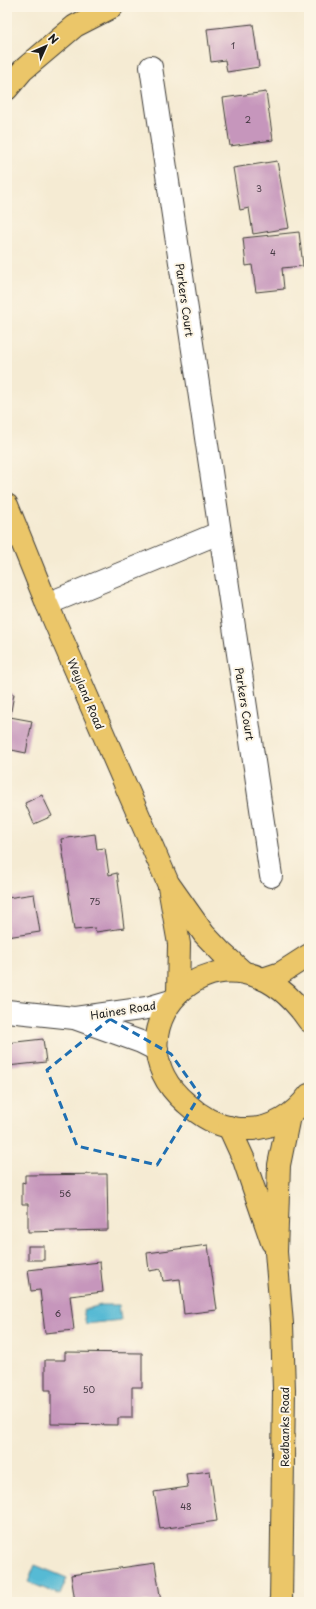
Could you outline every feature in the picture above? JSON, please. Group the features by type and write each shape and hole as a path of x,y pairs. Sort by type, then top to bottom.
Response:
{"main road":[{"path":"7,89 23,70 74,26 112,7"},
{"name":"Weyland Road","path":"7,505 47,604 168,883 204,934 222,952 253,976 276,986 301,1009 309,1021"},
{"name":"Weyland Road","path":"168,883 178,944 175,997"},
{"path":"301,1106 274,1124 257,1129 229,1127 213,1122 197,1113 182,1100 168,1084 160,1066 157,1050 158,1035 162,1018 175,997 191,983 207,975 222,972 253,976 281,973 309,955"},
{"name":"Redbanks Road","path":"281,1602 284,1390 282,1324 276,1252 279,1165 301,1106"},
{"name":"Redbanks Road","path":"229,1127 244,1160 276,1252"}],"street":[{"name":"Parkers Court","path":"151,67 271,876"},
{"path":"47,604 219,533"},
{"name":"Haines Road","path":"74,1018 147,1008 175,997"},
{"name":"Haines Road","path":"7,1011 74,1018 141,1042 157,1050"}],"highlighted area":[{"path":"110,1019 171,1054 200,1095 157,1165 77,1146 47,1070"}],"water":[{"path":"101,1305 119,1305 121,1320 86,1324 83,1310"},
{"path":"35,1565 67,1578 60,1595 28,1582"}],"building":[{"path":"253,24 259,67 227,72 225,60 211,62 207,29"},
{"path":"266,92 273,140 230,146 223,98"},
{"path":"277,161 289,228 253,234 249,208 240,210 233,168"},
{"path":"299,232 303,266 282,268 284,289 256,292 252,265 246,266 243,238"},
{"path":"7,693 14,694 10,717 32,721 26,753 7,749"},
{"path":"42,795 52,816 34,824 25,803"},
{"path":"95,834 97,849 105,848 109,875 117,873 124,928 96,932 95,928 74,930 61,839"},
{"path":"34,894 40,932 7,937 7,898"},
{"path":"43,1039 46,1062 7,1066 7,1043"},
{"path":"107,1174 108,1230 28,1232 28,1204 22,1204 22,1182 25,1183 25,1175"},
{"path":"208,1245 217,1310 184,1314 180,1279 163,1281 161,1269 149,1271 147,1253"},
{"path":"28,1246 44,1246 44,1260 28,1260"},
{"path":"100,1262 103,1292 70,1296 74,1330 45,1333 40,1290 31,1291 28,1270"},
{"path":"65,1352 142,1353 142,1387 132,1387 132,1418 118,1418 118,1425 51,1424 51,1390 45,1390 45,1360 65,1360"},
{"path":"210,1471 217,1521 160,1529 154,1492 188,1487 186,1474"},
{"path":"155,1563 161,1602 75,1602 71,1575"}]}
